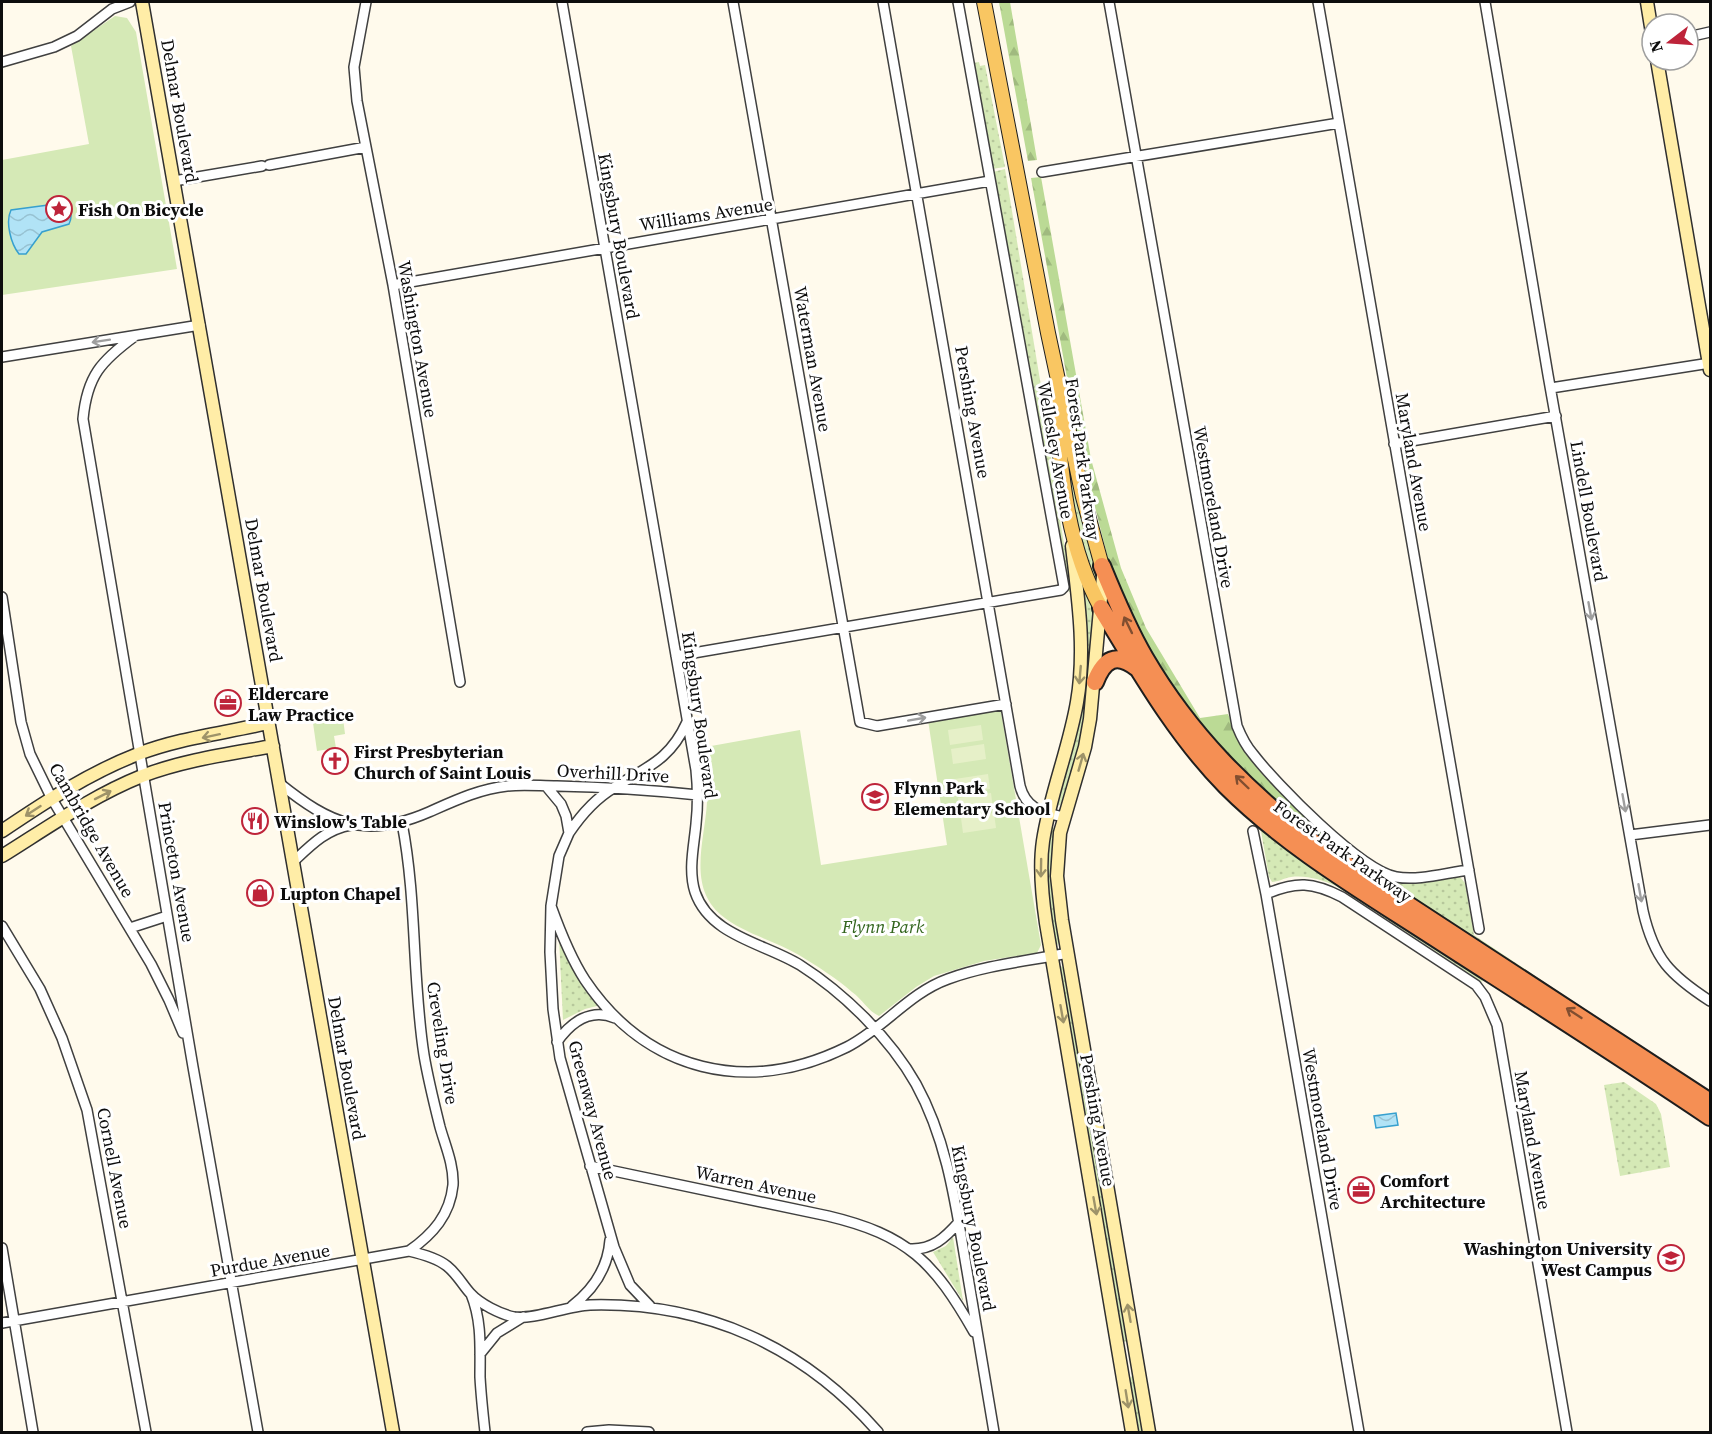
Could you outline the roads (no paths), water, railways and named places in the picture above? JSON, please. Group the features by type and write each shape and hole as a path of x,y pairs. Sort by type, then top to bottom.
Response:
{"highway":[{"name":"Forest Park Parkway","path":"1102,567 1127,624 1162,686 1181,714 1224,764 1272,810 1318,846 1654,1073 1710,1117"},
{"name":"Forest Park Parkway","path":"1101,608 1173,723 1209,768 1287,839 1351,883 1654,1073 1710,1102"},
{"path":"1095,682 1103,665 1114,659 1125,660 1137,668"}],"main road":[{"name":"Delmar Boulevard","path":"142,2 393,1432"},
{"name":"Forest Park Parkway","path":"986,2 1048,333 1083,497 1102,567"},
{"path":"1659,72 1710,365"},
{"name":"Forest Park Parkway","path":"1048,333 1071,534 1082,567 1101,608"},
{"name":"Pershing Avenue","path":"1071,534 1081,629 1081,672 1068,744 1043,842 1041,875 1044,913 1132,1432"},
{"name":"Pershing Avenue","path":"1102,567 1095,682 1085,747 1063,818 1057,876 1149,1432"},
{"path":"2,831 88,778 139,754 171,744 268,723"},
{"path":"2,856 98,797 144,776 192,761 273,746"}],"street":[{"path":"2,62 54,47 77,36 112,9 130,2"},
{"name":"Washington Avenue","path":"366,2 354,67 357,101 393,285 460,682"},
{"name":"Kingsbury Boulevard","path":"562,2 698,795 692,868 695,891 705,910 719,925 798,964 855,1007 875,1029 915,1083 942,1143 959,1222 994,1432"},
{"name":"Waterman Avenue","path":"733,2 860,722 877,726 1006,704"},
{"name":"Pershing Avenue","path":"884,2 1022,794 1031,807 1063,818"},
{"name":"Wellesley Avenue","path":"675,656 1061,590 1064,587 958,2"},
{"name":"Westmoreland Drive","path":"1109,2 1236,726 1252,753 1300,806 1378,870 1394,876 1414,878 1469,870"},
{"name":"Maryland Avenue","path":"1318,2 1479,929"},
{"name":"Lindell Boulevard","path":"1485,2 1646,922 1656,951 1671,971 1686,985 1710,1001"},
{"path":"1042,172 1339,123"},
{"path":"174,182 366,147"},
{"name":"Williams Avenue","path":"393,285 990,181"},
{"path":"2,357 200,325"},
{"name":"Princeton Avenue","path":"135,336 110,354 97,371 85,403 83,419 193,1067 258,1432"},
{"path":"1551,388 1710,365"},
{"path":"1394,444 1556,416"},
{"name":"Cambridge Avenue","path":"2,597 24,735 34,764 52,799 170,999 193,1067"},
{"name":"Greenway Avenue","path":"650,1306 637,1295 630,1285 610,1234 570,1100 553,1009 550,952 551,906 560,856 569,833 582,814 614,787 656,764 675,743 687,722"},
{"name":"Overhill Drive","path":"279,783 317,810 353,825"},
{"name":"Overhill Drive","path":"293,862 322,836 343,826 382,827 402,823 486,790 522,785 614,787 698,795"},
{"path":"546,786 561,804 569,833"},
{"name":"Creveling Drive","path":"402,823 412,890 415,979 424,1057 452,1167 453,1183 444,1217 425,1239 409,1251"},
{"path":"1630,835 1710,825"},
{"name":"Westmoreland Drive","path":"1253,831 1266,894 1359,1432"},
{"name":"Maryland Avenue","path":"1266,894 1296,884 1324,888 1342,897 1476,985 1485,997 1497,1025 1567,1432"},
{"path":"551,906 569,952 585,980 617,1019 648,1043 705,1069 754,1073 811,1061 849,1046 875,1029 921,991 948,979 981,969 1068,953"},
{"path":"130,928 167,916"},
{"name":"Cornell Avenue","path":"2,926 40,989 77,1076 87,1110 146,1432"},
{"path":"558,1042 570,1026 585,1017 600,1014 617,1019"},
{"name":"Warren Avenue","path":"590,1166 858,1223 883,1234 910,1249 940,1278 978,1339"},
{"path":"910,1249 923,1249 939,1242 959,1222"},
{"name":"Greenway Avenue","path":"572,1306 592,1288 601,1274 610,1234"},
{"path":"2,1248 33,1432"},
{"path":"409,1251 444,1264 464,1283 471,1294 478,1314 485,1432"},
{"name":"Purdue Avenue","path":"2,1323 409,1251"},
{"path":"471,1294 512,1316 523,1317 572,1306 650,1306 722,1323 779,1349 812,1370 859,1410 878,1432"},
{"path":"480,1354 497,1333 523,1317"},
{"path":"587,1432 609,1430 649,1432"}],"water":[{"path":"63,203 70,212 69,224 42,232 26,254 19,254 10,233 11,210"},
{"path":"1396,1113 1398,1125 1376,1128 1374,1116"}],"place":[{"name":"Fish On Bicycle","path":"59,209"},
{"name":"Eldercare Law Practice","path":"228,703"},
{"name":"First Presbyterian Church of Saint Louis","path":"335,761"},
{"name":"Flynn Park Elementary School","path":"875,797"},
{"name":"Winslow's Table","path":"255,821"},
{"name":"Lupton Chapel","path":"260,893"},
{"name":"Comfort Architecture","path":"1361,1190"},
{"name":"Washington University West Campus","path":"1671,1258"}],"park label":[{"name":"Flynn Park","path":"883,926"}]}
